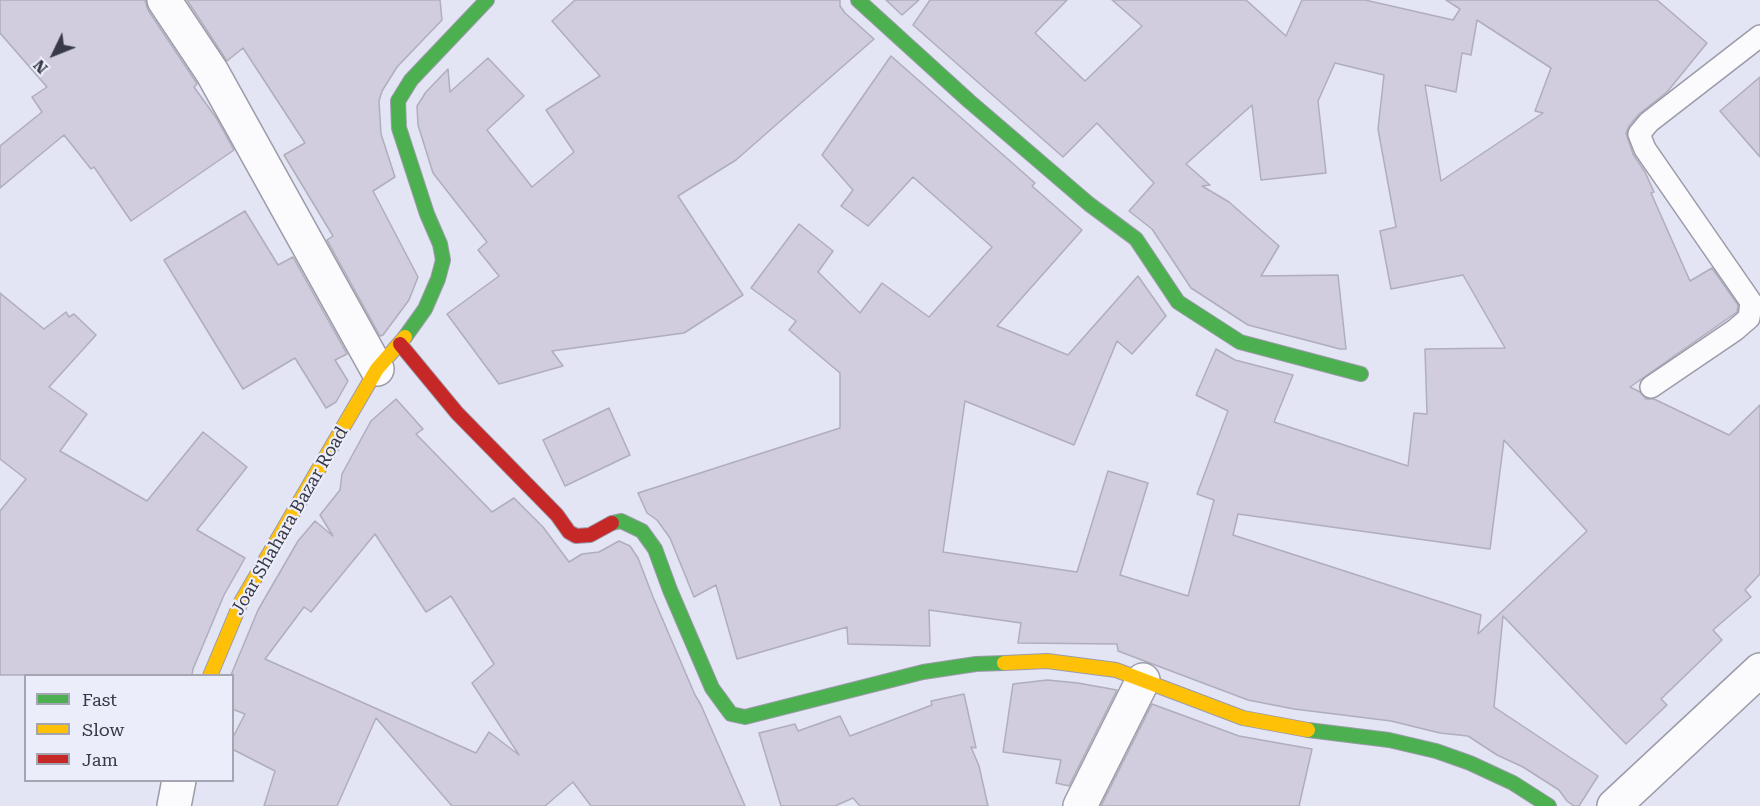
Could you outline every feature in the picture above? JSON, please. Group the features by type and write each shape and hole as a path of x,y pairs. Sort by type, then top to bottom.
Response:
{"street":[{"path":"164,0 212,72 377,369"},
{"name":"Joar Shahara Bazar Road","path":"210,674 241,602 377,369 400,344 425,309 438,279 443,260 440,244 427,214 399,128 398,101 411,80 487,0"},
{"path":"858,0 977,108 1089,204 1136,238 1178,302 1240,342 1361,374"},
{"path":"400,344 457,413 557,515 569,532 576,536 590,535 621,521 642,531 655,549 712,688 730,714 745,717 922,672 976,664 1047,661 1080,664 1116,670 1243,718 1292,728 1389,740 1436,752 1470,763 1513,783 1549,806"},
{"path":"1614,806 1760,670"},
{"path":"1080,806 1143,680"},
{"path":"174,806 179,782"}],"lane":[{"path":"1651,387 1735,330 1749,318 1751,302 1646,149 1639,134 1649,122 1760,36"}],"building":[{"path":"0,0 145,0 148,10 196,82 194,87 217,119 234,150 131,221 94,167 91,169 64,135 0,188 0,146 42,112 32,97 47,87 0,33"},
{"path":"187,0 440,0 442,20 397,67 382,91 379,101 381,134 395,177 373,191 418,277 409,300 383,335 380,336 327,240 333,236 284,155 305,143 243,48 227,61"},
{"path":"575,0 840,0 840,6 845,13 874,39 736,160 678,196 743,295 684,333 552,351 563,366 499,384 447,314 499,276 478,250 487,242 433,173 418,125 417,106 426,92 448,69 450,92 488,58 524,96 487,130 532,187 574,152 546,110 600,76 552,21"},
{"path":"886,0 919,0 902,15"},
{"path":"930,0 1067,0 1035,33 1085,81 1142,26 1112,0 1246,0 1286,36 1302,0 1365,0 1453,20 1460,9 1446,0 1657,0 1707,43 1667,92 1639,114 1626,133 1633,154 1654,192 1651,193 1690,281 1712,268 1738,305 1737,312 1630,387 1640,392 1646,399 1654,399 1729,435 1760,405 1760,574 1745,590 1751,597 1713,630 1722,640 1661,699 1667,705 1626,744 1503,616 1494,707 1598,776 1579,806 1574,806 1559,790 1523,767 1497,755 1468,736 1440,733 1391,721 1294,709 1248,700 1118,651 1117,644 1018,643 1021,623 929,610 930,646 848,644 847,627 737,659 716,585 694,597 670,538 657,520 647,513 638,493 840,428 840,373 789,330 796,321 751,288 799,224 833,251 818,272 860,313 882,283 929,317 992,247 913,177 868,226 841,206 853,190 822,155 891,56 1035,183 1032,186 1082,230 997,326 1068,355 1138,276 1166,316 1132,354 1117,341 1074,445 965,401 943,552 1077,572 1108,471 1148,483 1120,575 1188,596 1214,500 1197,494 1228,411 1196,395 1216,349 1235,360 1293,375 1274,422 1408,466 1414,413 1427,414 1425,349 1505,348 1463,275 1391,289 1380,231 1396,227 1378,129 1384,75 1335,63 1318,101 1326,173 1261,180 1252,105 1186,164 1210,185 1202,186 1229,202 1279,246 1261,276 1338,275 1346,349 1340,349 1248,325 1191,288 1152,229 1129,211 1154,183 1097,123 1063,157 913,25","holes":["1477,20 1551,68 1535,111 1543,113 1441,181 1425,85 1456,92 1462,53 1471,55","1504,440 1587,531 1478,634 1481,615 1233,535 1238,514 1490,549"]},
{"path":"1760,77 1760,157 1720,111"},
{"path":"245,211 278,265 293,257 347,354 335,360 348,381 336,402 326,408 295,358 243,389 164,260"},
{"path":"0,293 44,329 66,312 69,317 74,314 96,335 49,387 87,414 60,451 147,501 203,432 247,467 197,530 245,558 224,595 192,674 0,675 0,511 26,479 0,459"},
{"path":"396,399 423,429 416,434 492,512 514,498 543,527 569,562 582,554 599,552 619,541 630,546 638,558 695,695 745,806 591,806 573,782 545,806 452,806 376,718 337,806 264,806 275,771 234,750 234,735 245,714 234,710 234,674 231,674 258,610 298,541 315,521 333,536 320,515 340,490 342,474 371,421","holes":["375,534 426,612 451,596 494,664 472,683 519,755 489,732 476,753 265,659 304,607 311,612"]},
{"path":"609,408 630,455 565,486 543,440"},
{"path":"1047,680 1117,690 1069,786 1056,783 1061,760 1003,752 1013,684"},
{"path":"964,694 976,748 971,747 979,766 988,806 860,806 853,798 835,806 781,806 759,733 795,724 798,731 840,716 850,736 932,705 931,701"},
{"path":"1152,704 1239,736 1312,749 1299,806 1101,806"}],"traffic: fast":[{"path":"405,337 425,309 438,279 443,260 440,244 427,214 399,128 398,101 411,80 487,0"},
{"path":"858,0 969,101 1089,204 1136,239 1178,302 1240,342 1361,374"},
{"path":"612,523 621,521 642,531 655,549 712,688 731,714 745,717 923,672 976,664 1004,663"},
{"path":"1308,730 1389,740 1436,751 1470,763 1513,783 1549,806"}],"traffic: slow":[{"path":"211,674 241,602 377,369 405,337"},
{"path":"1004,663 1047,661 1116,670 1243,718 1308,730"}],"traffic: jam":[{"path":"400,344 457,413 557,515 569,532 576,536 590,535 612,523"}]}
